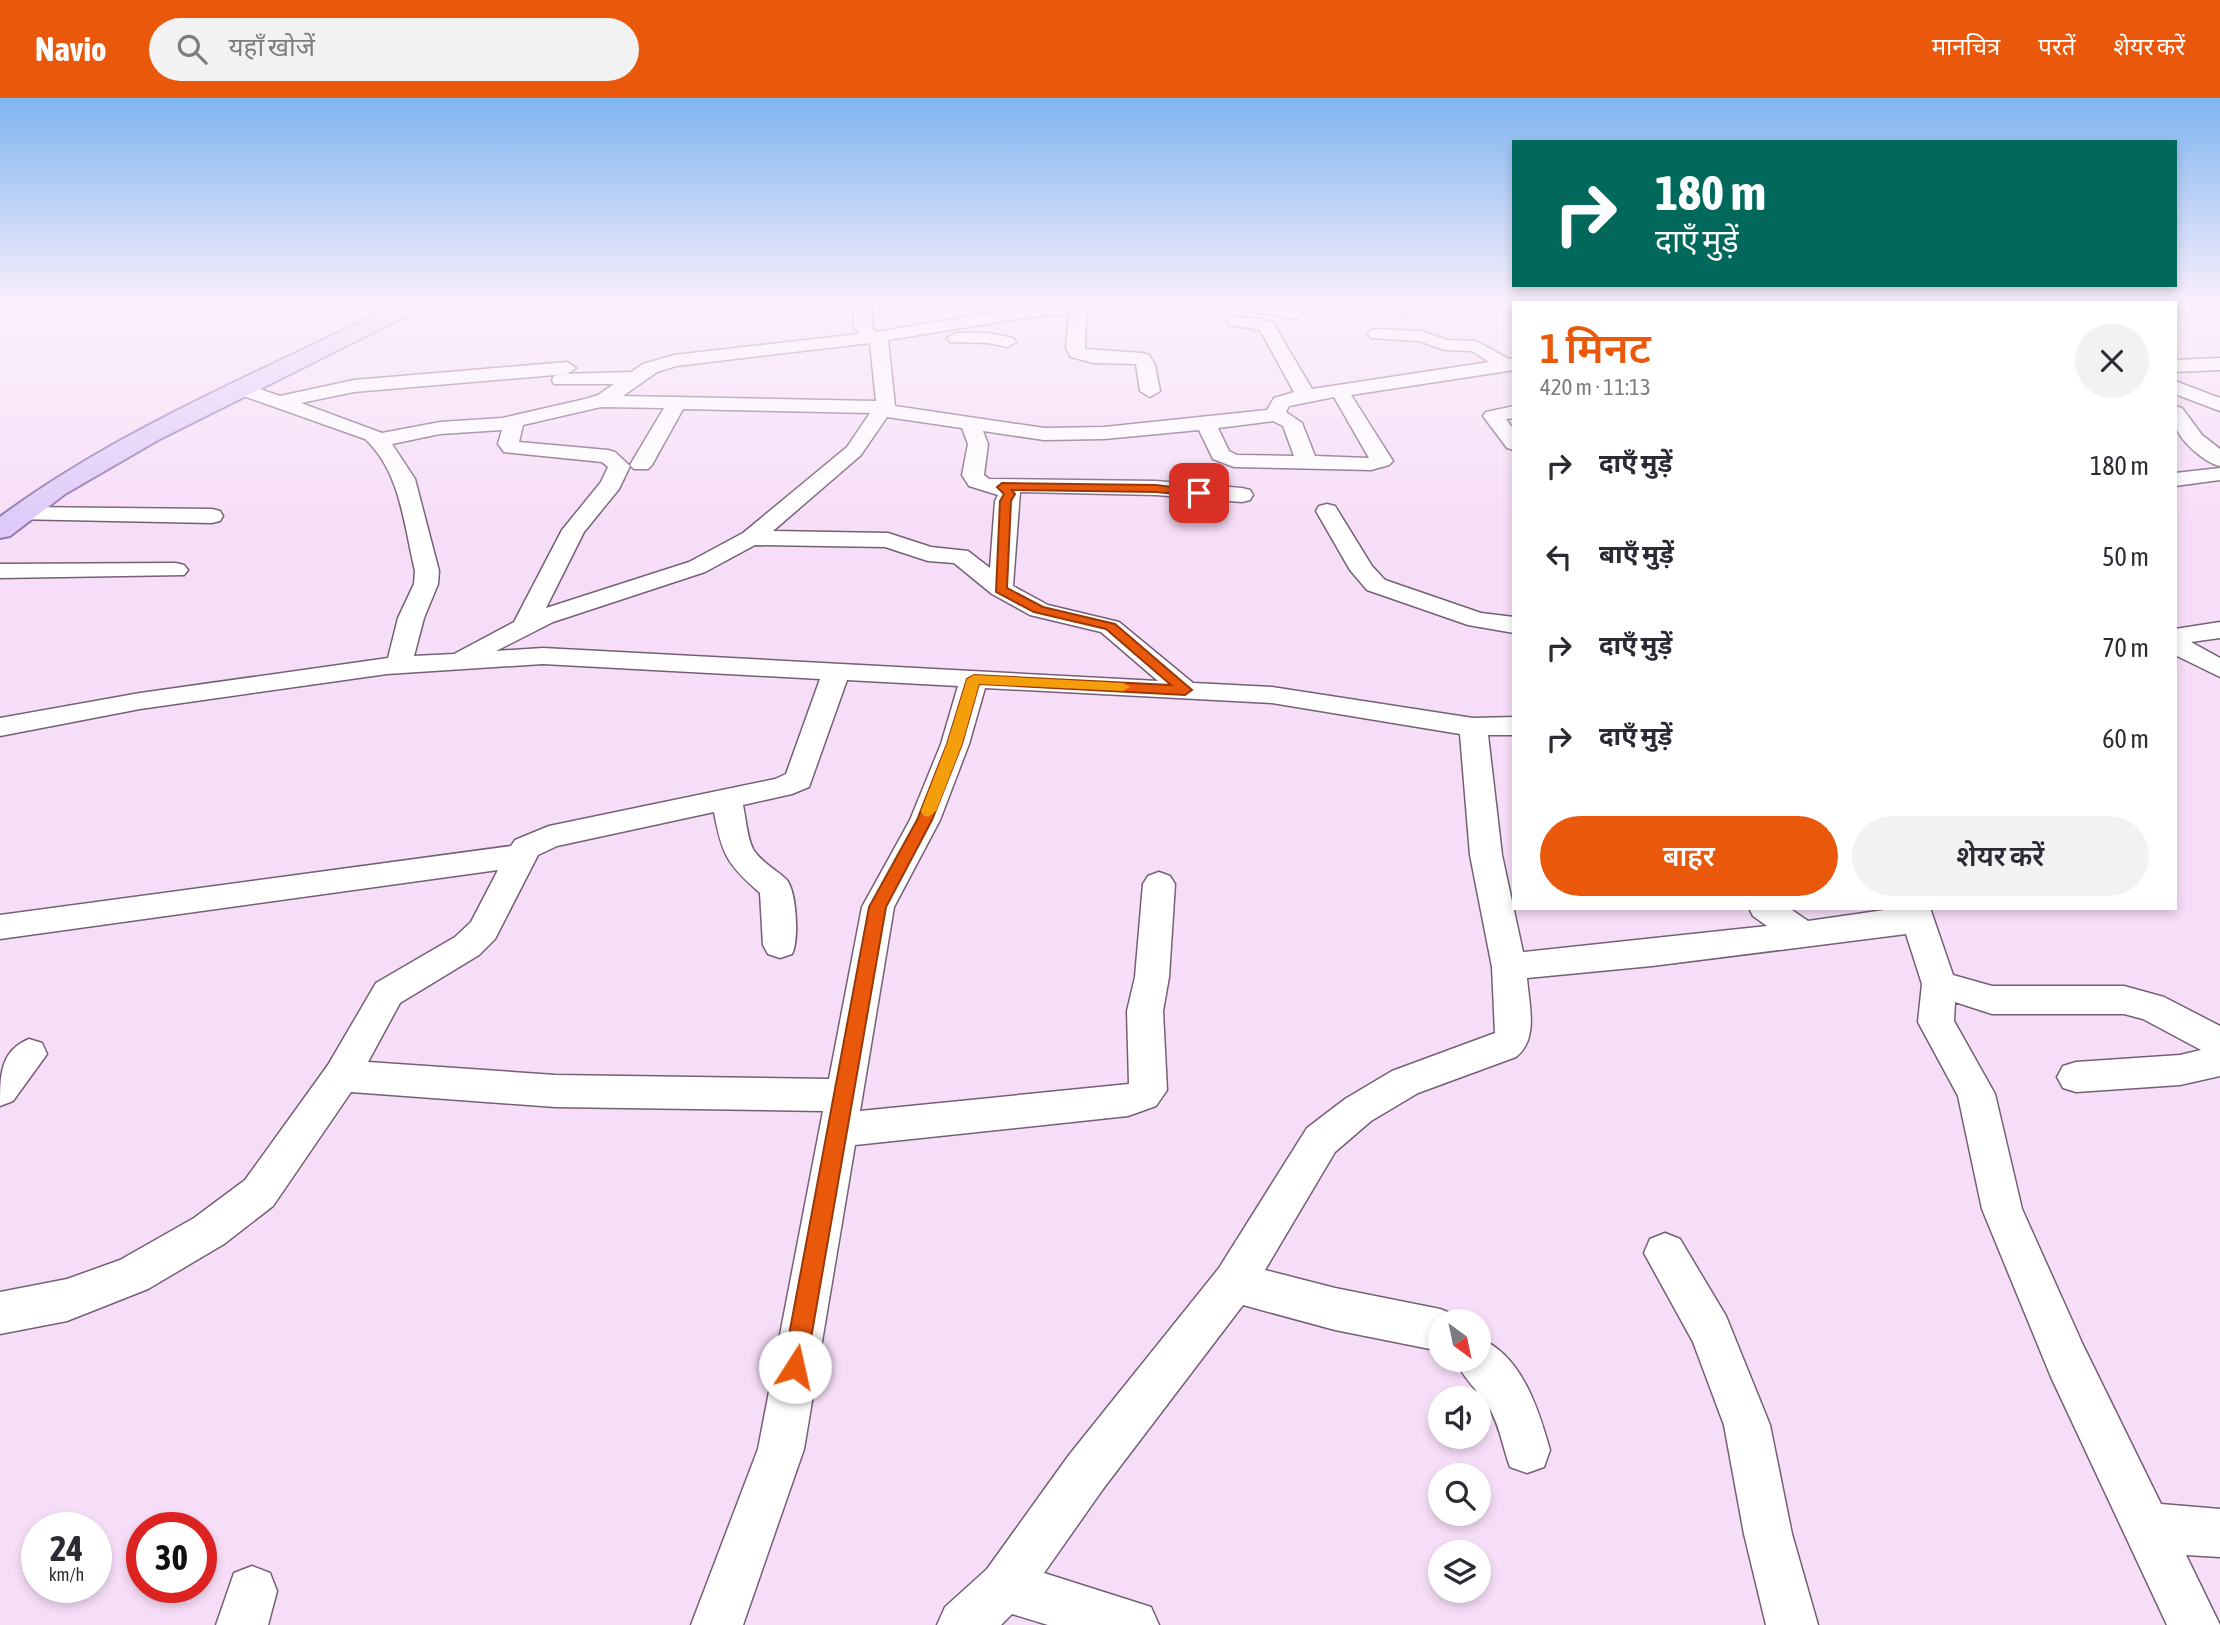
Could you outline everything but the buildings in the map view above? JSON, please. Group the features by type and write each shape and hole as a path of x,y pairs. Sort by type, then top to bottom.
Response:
{"main road":[{"path":"0,530 56,488 149,435 265,378"}],"street":[{"path":"279,402 354,386 489,378"},
{"path":"598,401 636,378"},
{"path":"455,662 544,617 697,567 751,538 854,451 886,404 883,378"},
{"path":"1148,378 1150,391"},
{"path":"1296,378 1306,396"},
{"path":"1275,414 1280,402 1419,378"},
{"path":"2177,388 2220,405"},
{"path":"243,389 359,429 378,440 404,479 427,571 426,584 411,618 399,665"},
{"path":"1206,422 1220,455 1226,459 1243,462 1371,464 1382,461 1339,390"},
{"path":"378,440 440,428 514,422 598,401 883,409 971,425 1044,434 1078,434 1262,418 1275,414 1292,423 1307,463"},
{"path":"641,465 676,404"},
{"path":"1512,412 1493,416 1512,441"},
{"path":"2177,415 2195,439 2220,460"},
{"path":"514,422 508,444 511,448 608,456 619,466 599,500 573,530 525,626"},
{"path":"971,425 978,444 973,475 977,481 986,485 1156,488 1242,495"},
{"path":"2177,480 2220,474"},
{"path":"1001,589 1006,501 1010,494 1002,487"},
{"path":"1326,511 1362,570 1376,585 1477,620 1512,625"},
{"path":"22,514 212,516"},
{"path":"751,538 888,540 928,554 960,556 1001,589 1039,610 1110,627 1185,690"},
{"path":"0,571 176,570"},
{"path":"2177,617 2211,632"},
{"path":"2177,637 2211,632"},
{"path":"2177,645 2220,669"},
{"path":"0,727 140,701 399,665 543,656 1272,695 1473,727 1512,726"},
{"path":"0,1313 67,1300 134,1275 209,1231 259,1193 341,1076 388,993 467,946 483,930 526,848 549,838 782,787 799,780 836,672"},
{"path":"717,1625 780,1449 878,907 925,820 955,744 974,679"},
{"path":"963,1625 1005,1587 1086,1472 1234,1282 1321,1140 1358,1110 1405,1082 1503,1047 1511,1041 1513,1035 1508,967 1486,855 1473,727"},
{"path":"727,799 736,847 747,864 776,889 780,945"},
{"path":"0,927 522,856"},
{"path":"341,1076 841,1112 974,1118 1042,1107 1128,1100 1143,1095 1147,1090 1145,1011 1152,977 1159,884"},
{"path":"1768,910 1802,934"},
{"path":"1508,967 1652,953 1802,934 1916,914 1939,984 1936,1022 1976,1094 2002,1209 2067,1361 2194,1625"},
{"path":"1939,984 1992,1000 2124,1000 2152,1007 2220,1043"},
{"path":"0,1090 29,1054"},
{"path":"2076,1077 2180,1070 2220,1061"},
{"path":"1665,1254 1710,1331 1747,1425 1768,1534 1792,1625"},
{"path":"1234,1282 1335,1309 1428,1328"},
{"path":"1490,1372 1502,1385 1517,1414 1527,1450"},
{"path":"2147,1527 2220,1533"},
{"path":"1005,1587 1133,1625"}],"slow traffic":[{"path":"928,811 955,744 974,679 1123,687"}],"route":[{"path":"795,1367 878,907 925,820 955,744 974,679 1185,690 1110,627 1039,610 1001,589 1006,501 1010,494 1002,487 1156,488 1199,493"}]}
